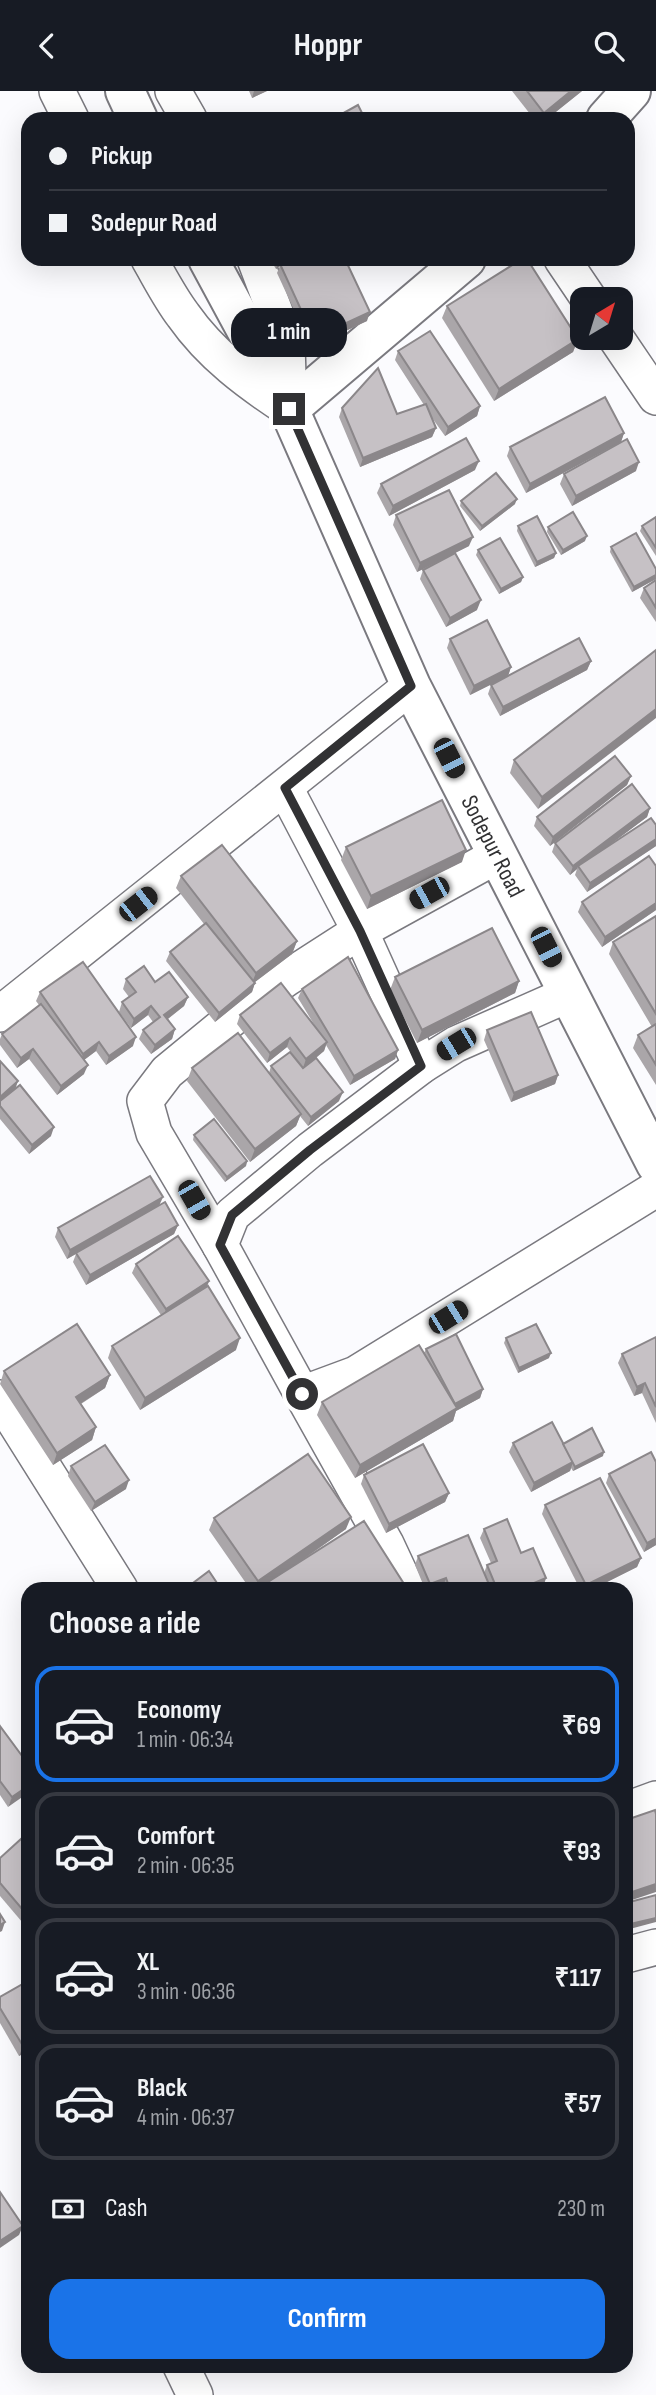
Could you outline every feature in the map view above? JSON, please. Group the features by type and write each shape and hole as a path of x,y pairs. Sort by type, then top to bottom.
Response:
{"main road":[{"path":"125,91 135,112"},
{"path":"612,112 631,91"},
{"name":"Sodepur Road","path":"212,266 289,409 411,686 656,1164"},
{"path":"289,409 458,266"}],"street":[{"path":"57,91 68,112"},
{"path":"173,91 185,112"},
{"path":"153,266 183,316 217,354 247,381 289,409"},
{"path":"258,266 287,344 289,409"},
{"path":"567,266 581,287"},
{"path":"624,350 656,397"},
{"path":"0,1014 411,686"},
{"path":"285,788 360,931 421,1066"},
{"path":"404,1582 386,1544 220,1245 154,1133 145,1101 167,1072 246,1007 360,931 498,855"},
{"path":"220,1245 232,1215 310,1150 421,1066 456,1044 569,994"},
{"path":"302,1394 356,1374 656,1189"},
{"path":"0,1398 116,1582"},
{"path":"633,1807 656,1799"},
{"path":"633,1953 656,1947"},
{"path":"184,2373 195,2395"}],"building":[{"path":"527,91 571,91 545,112"},
{"path":"358,105 362,112 345,112"},
{"path":"281,266 348,266 370,312 314,338"},
{"path":"511,266 531,266 570,326 570,344 499,389 447,306"},
{"path":"430,331 480,406 448,427 398,351"},
{"path":"378,368 397,414 426,404 436,428 363,458 342,408"},
{"path":"605,397 624,433 530,484 510,447"},
{"path":"466,438 479,461 393,506 381,484"},
{"path":"627,439 639,462 576,496 564,474"},
{"path":"496,473 517,499 482,526 461,501"},
{"path":"449,490 473,537 420,563 396,515"},
{"path":"573,512 587,536 563,550 548,527"},
{"path":"537,516 556,553 537,562 518,526"},
{"path":"656,517 656,548 642,526"},
{"path":"636,533 656,569 656,575 634,587 611,547"},
{"path":"500,538 523,577 501,589 478,550"},
{"path":"455,553 481,600 450,618 423,570"},
{"path":"656,580 656,608 644,588"},
{"path":"487,620 511,667 474,686 450,639"},
{"path":"579,638 591,661 503,707 491,685"},
{"path":"656,650 656,709 542,797 514,760"},
{"path":"615,756 631,776 553,837 537,817"},
{"path":"632,784 650,808 573,866 555,843"},
{"path":"442,800 466,850 371,896 346,847"},
{"path":"651,818 656,825 656,839 590,883 578,866"},
{"path":"222,845 297,941 256,973 181,876"},
{"path":"649,856 656,866 656,903 605,937 582,902"},
{"path":"656,916 656,1014 613,942"},
{"path":"206,923 255,983 219,1013 170,952"},
{"path":"492,928 519,981 422,1030 395,977"},
{"path":"348,957 398,1050 354,1076 302,989"},
{"path":"83,962 136,1037 109,1056 99,1042 83,1054 40,992"},
{"path":"144,966 155,982 169,972 188,997 164,1015 175,1029 155,1045 143,1030 160,1017 151,1006 134,1019 122,1002 136,992 126,979"},
{"path":"281,983 327,1042 306,1059 290,1038 270,1053 240,1015"},
{"path":"41,1004 88,1065 61,1086 33,1049 21,1058 2,1034"},
{"path":"531,1012 558,1075 514,1093 487,1030"},
{"path":"656,1024 656,1065 638,1035"},
{"path":"238,1033 301,1114 255,1149 192,1068"},
{"path":"290,1052 303,1068 316,1058 343,1092 311,1117 271,1066"},
{"path":"0,1061 18,1081 0,1097"},
{"path":"20,1085 54,1127 32,1145 0,1106 0,1101"},
{"path":"214,1119 247,1161 227,1177 194,1135"},
{"path":"150,1176 163,1197 70,1250 58,1228"},
{"path":"165,1202 178,1225 90,1275 76,1253"},
{"path":"178,1236 209,1281 166,1309 136,1264"},
{"path":"208,1286 240,1338 145,1398 112,1346"},
{"path":"77,1324 110,1375 76,1397 96,1427 57,1453 4,1371"},
{"path":"536,1324 551,1353 519,1368 506,1338"},
{"path":"456,1334 483,1389 455,1404 426,1349"},
{"path":"656,1337 656,1407 645,1383 637,1387 622,1354"},
{"path":"419,1345 457,1408 360,1465 322,1402"},
{"path":"552,1422 573,1462 534,1483 513,1443"},
{"path":"592,1428 604,1452 575,1467 563,1444"},
{"path":"423,1444 449,1493 389,1524 364,1475"},
{"path":"105,1445 129,1480 95,1502 71,1466"},
{"path":"651,1452 656,1462 656,1538 647,1543 609,1474"},
{"path":"308,1454 351,1517 258,1581 214,1518"},
{"path":"600,1478 641,1558 592,1582 584,1582 545,1505"},
{"path":"507,1519 521,1553 533,1548 546,1578 537,1582 494,1582 487,1565 497,1561 484,1529"},
{"path":"364,1521 403,1582 268,1582"},
{"path":"468,1535 488,1582 447,1582 446,1578 429,1582 418,1556"},
{"path":"209,1571 216,1582 194,1582"},
{"path":"0,1726 21,1754 21,1791 12,1797 0,1781"},
{"path":"655,1810 656,1814 656,1884 633,1892 633,1818"},
{"path":"21,1839 21,1908 0,1883 0,1858"},
{"path":"656,1895 656,1918 633,1923 633,1901"},
{"path":"21,1985 21,2043 0,2008 0,1997"},
{"path":"0,2192 21,2223 21,2227 0,2241"}],"route":[{"path":"289,409 411,686 285,788 360,931 421,1066 310,1150 232,1215 220,1245 302,1394"}]}
